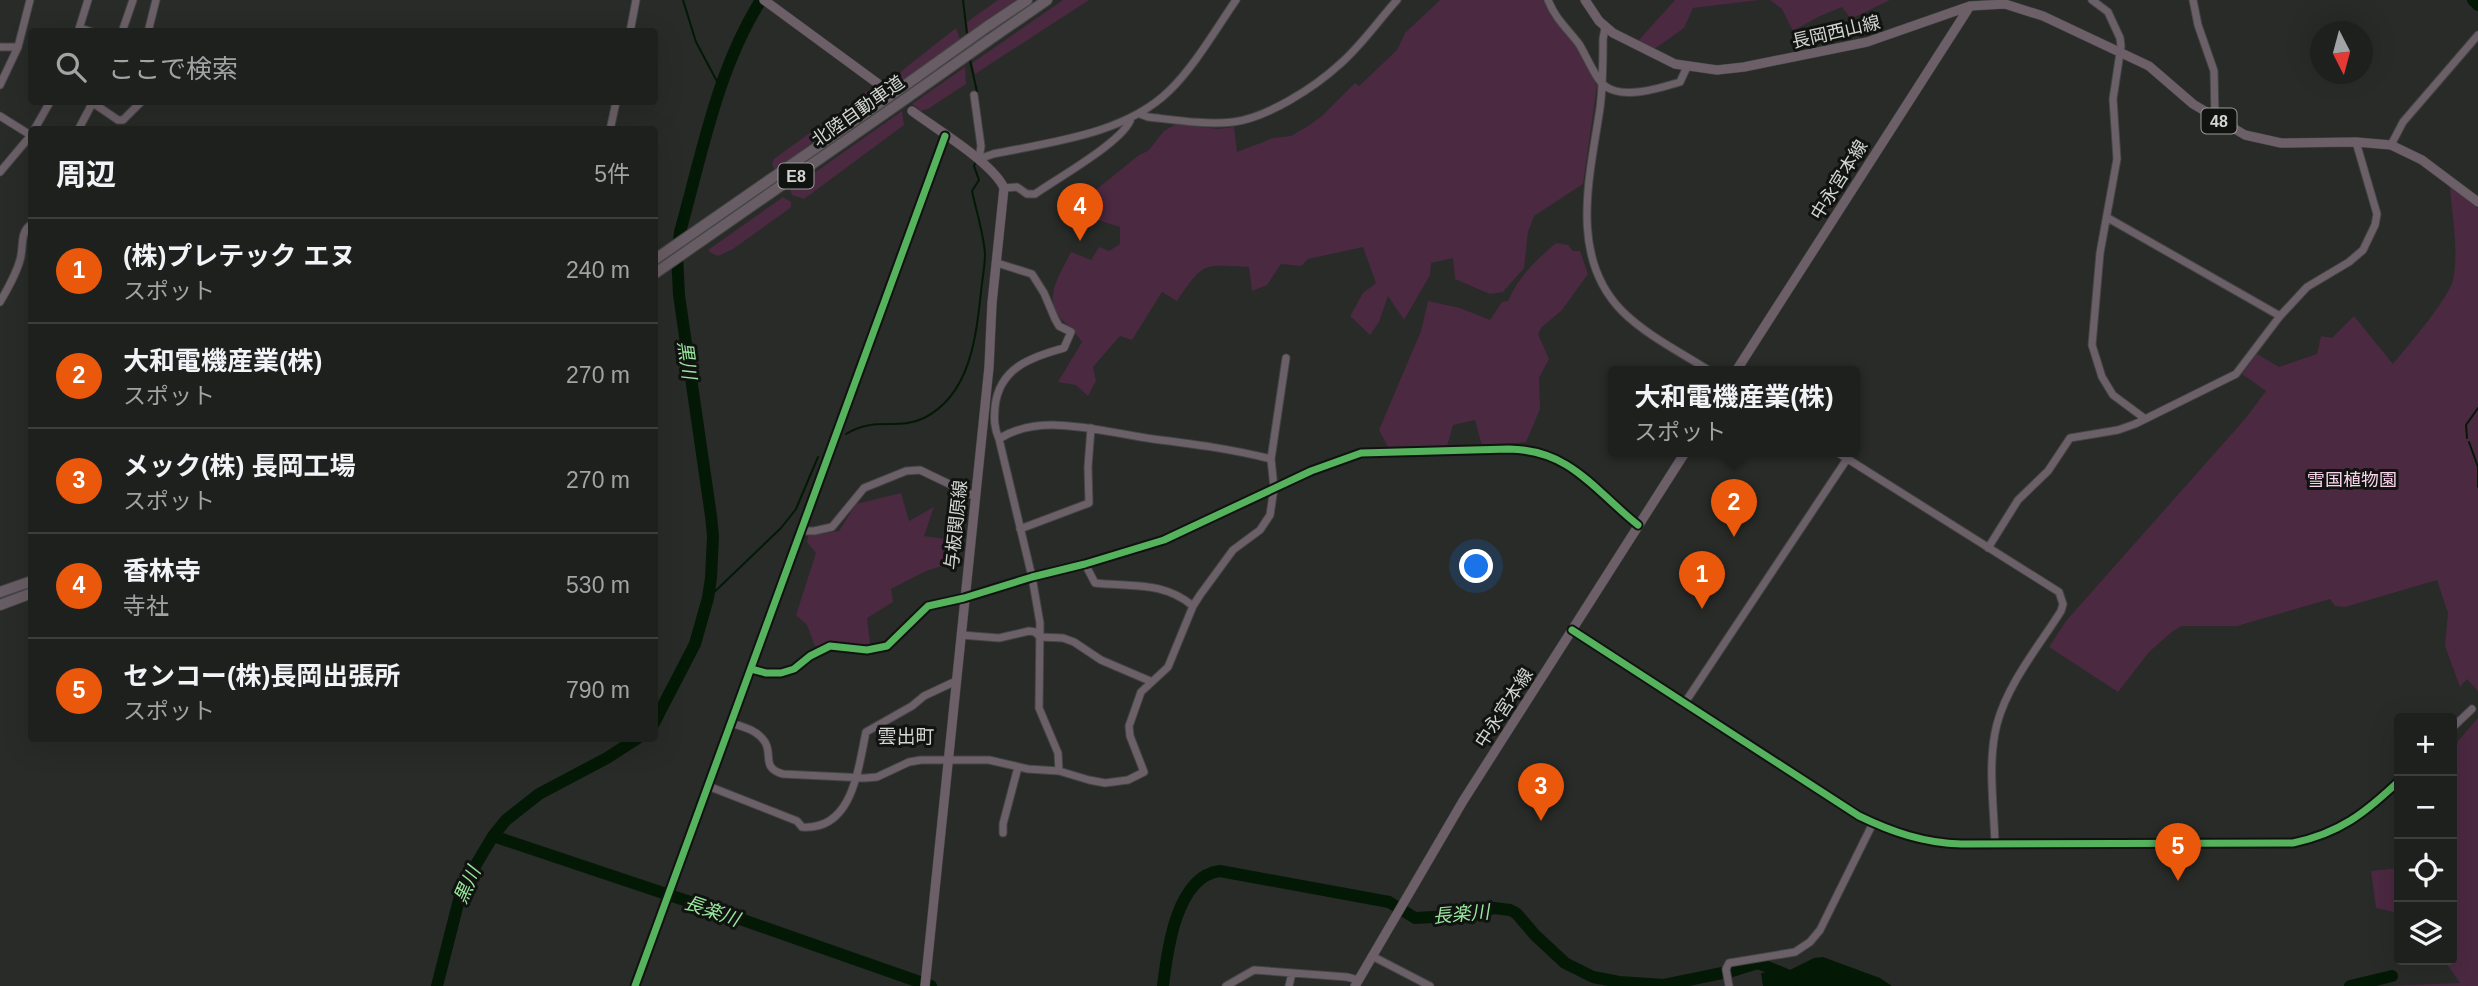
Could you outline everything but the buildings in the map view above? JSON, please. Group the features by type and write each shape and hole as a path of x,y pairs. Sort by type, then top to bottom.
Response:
{"highway":[{"name":"北陸自動車道","path":"658,271 708,238 988,26 1027,0"},
{"name":"北陸自動車道","path":"658,257 1047,0"},
{"path":"0,592 28,582"},
{"path":"0,605 28,594"}],"main road":[{"path":"764,0 888,91"},
{"name":"長岡西山線","path":"1585,0 1605,29 1653,55 1687,68 1717,70 1867,42 1972,3 2018,7 2149,66 2215,119 2245,135 2281,143 2356,142 2391,145 2422,160 2478,202"},
{"name":"中永宮本線","path":"1739,366 1972,3"},
{"path":"912,111 979,159 998,177 1004,188"},
{"name":"与板関原線","path":"925,984 989,367 992,303 1004,188"},
{"name":"中永宮本線","path":"1356,983 1463,801 1682,457"}],"street":[{"path":"0,85 18,47 30,0"},
{"path":"79,28 88,0"},
{"path":"123,28 133,0"},
{"path":"149,28 156,0"},
{"path":"631,28 636,0"},
{"path":"974,95 981,146 979,159 1107,127 1140,114 1177,82 1236,0"},
{"path":"1548,0 1558,22 1576,41 1602,83 1623,93 1651,89 1680,82 1687,68"},
{"path":"2092,0 2108,12 2120,38 2113,99 2117,159 2100,253 2092,345 2102,377 2113,395 2144,418"},
{"path":"2193,0 2198,25 2214,71 2215,119"},
{"path":"1140,114 1148,117 1222,123 1247,120 1260,115 1292,98 1342,63 1395,1"},
{"path":"1605,29 1602,39 1602,83 1586,215 1590,253 1602,285 1625,314 1702,366"},
{"path":"2391,145 2403,122 2478,35"},
{"path":"0,47 18,47"},
{"path":"36,126 48,105"},
{"path":"80,126 91,105"},
{"path":"97,105 118,120 123,120 138,105"},
{"path":"611,126 615,105"},
{"path":"0,116 28,132"},
{"path":"1004,188 1017,187 1027,194 1035,194 1105,147 1126,129 1131,118"},
{"path":"635,986 945,136"},
{"path":"0,173 28,139"},
{"path":"1988,548 2018,500 2048,471 2070,438 2118,430 2236,374 2280,316 2307,287 2349,262 2363,250 2375,225 2377,214 2356,142"},
{"path":"2108,218 2280,316"},
{"path":"0,300 15,275 28,229"},
{"path":"997,263 1032,274 1059,326 1071,332 1064,348 1030,360 1012,371 1001,382 996,397 995,415 995,430 1032,577 1040,637 1038,701 1058,753 1059,771"},
{"path":"731,723 752,730 763,739 768,748 769,764 776,772 806,776 877,777 909,762 989,760 1018,767 1059,771 1105,783 1128,780 1144,772 1130,736 1129,726 1142,692 1150,681 1168,667 1193,606 1233,550 1265,524 1272,509 1274,488 1271,459 1286,358"},
{"path":"999,439 1020,428 1091,428 1271,459"},
{"path":"1020,529 1089,503 1091,428"},
{"path":"751,668 766,673 781,673 794,669 810,656 830,646 867,650 887,646 928,606 1164,540 1311,471 1362,453 1527,449 1563,461 1638,525"},
{"path":"1844,457 2059,592 2063,604 2013,687 1997,724 1993,755 1995,844"},
{"path":"1684,704 1847,459"},
{"path":"802,531 832,527 838,523 864,488 906,471 920,470 974,496"},
{"path":"1085,564 1095,583 1163,589 1180,595 1193,606"},
{"path":"1572,630 1840,804 1891,831 1927,841 1949,844 2294,843 2315,838 2351,822 2394,786"},
{"path":"961,635 999,638 1029,631 1040,637 1069,639 1094,656 1150,681"},
{"path":"708,786 797,821 802,827 830,819 843,809 852,792 866,732 912,706 924,696 956,681"},
{"path":"2457,723 2472,709"},
{"path":"1003,833 1018,767"},
{"path":"1729,986 1726,969 1729,963 1794,952 1810,942 1820,930 1873,823"},
{"path":"1372,956 1430,986"},
{"path":"1226,986 1254,970 1347,977 1356,983"},
{"path":"1289,986 1292,973"}],"green space":[{"path":"998,0 1017,0 968,33 967,22"},
{"path":"1063,0 1089,0 975,74 972,63"},
{"path":"1440,0 1550,0 1579,48 1597,86 1583,184 1534,216 1528,232 1524,268 1503,292 1490,294 1455,279 1453,258 1431,263 1430,275 1404,320 1388,296 1379,322 1370,335 1350,316 1363,293 1376,283 1363,247 1308,259 1301,266 1281,264 1267,285 1252,291 1249,267 1213,266 1199,272 1177,301 1162,292 1132,340 1120,336 1093,367 1096,381 1088,396 1076,385 1058,382 1082,342 1057,314 1053,305 1054,287 1058,278 1071,252 1091,260 1099,247 1109,251 1120,244 1120,227 1057,207 1060,195 1076,197 1092,193 1139,155 1148,151 1164,131 1176,124 1218,129 1234,127 1237,152 1273,138 1291,136 1322,116 1355,83 1359,86 1397,50 1405,33"},
{"path":"1675,0 1759,0 1693,8 1684,28 1653,50 1638,41"},
{"path":"1770,0 1890,0 1851,19 1842,7 1793,31 1782,9"},
{"path":"956,28 960,39 891,88 888,85 904,69"},
{"path":"965,67 966,84 928,109 921,111 912,104"},
{"path":"870,89 877,94 775,170 772,164 774,159"},
{"path":"902,111 904,125 804,199 792,195 790,190"},
{"name":"雪国植物園","path":"2450,187 2478,208 2478,691 2467,679 2460,687 2445,646 2448,613 2437,580 2345,607 2335,606 2330,599 2237,626 2182,626 2149,652 2118,692 2049,647 2066,621 2245,419 2266,391 2242,374 2257,354 2279,367 2317,354 2321,336 2332,338 2354,316 2393,364 2436,310 2453,280 2455,245"},
{"path":"783,197 791,202 791,207 733,249 718,256 708,250"},
{"path":"1556,243 1568,245 1573,251 1580,251 1588,274 1562,310 1541,328 1538,334 1549,359 1539,378 1540,409 1526,442 1482,446 1475,420 1453,425 1447,446 1388,447 1379,430 1421,331 1428,301 1460,308 1490,320 1502,302 1508,301 1528,269"},
{"path":"901,493 909,521 934,507 924,536 945,539 942,566 891,589 893,602 867,618 870,643 866,654 815,646 807,625 796,615 816,553 807,542 808,536 839,531 856,504"},
{"path":"2478,718 2478,986 2388,986 2460,983 2447,965 2457,965 2458,741"},
{"path":"2394,869 2394,912 2376,908 2371,871"}],"shaded area":[{"path":"1823,957 1880,978 1892,986 1763,986 1761,973 1790,970 1814,958"}],"waterway":[{"path":"683,0 696,42 720,87"},
{"name":"黒川","path":"658,715 695,644 708,598 713,536 679,295 677,254 680,232 722,84 733,55 761,0"},
{"path":"963,0 967,34"},
{"path":"2473,0 2478,5"},
{"path":"970,60 977,92"},
{"path":"981,122 983,147"},
{"path":"846,434 866,426 914,422 924,418 952,395 961,380 973,346 985,259 972,191 979,180 974,166 976,161"},
{"path":"2467,438 2466,425 2478,408"},
{"path":"2469,442 2478,467 2478,487"},
{"path":"708,598 781,528 796,509 818,457"},
{"name":"黒川","path":"437,986 462,888 493,836 506,820 539,794 632,742"},
{"name":"長楽川","path":"493,836 931,986"},
{"name":"長楽川","path":"1163,986 1171,936 1184,901 1193,886 1205,876 1220,871 1389,902 1415,918 1470,915 1494,908 1510,910 1565,963 1593,977 1664,985 1758,963 1813,986"},
{"name":"長楽川","path":"2350,986 2392,976"}],"cycle path":[{"path":"635,986 945,136"},
{"path":"751,669 781,673 794,669 810,656 830,646 867,650 887,646 928,606 1164,540 1311,471 1361,453 1509,449 1531,451 1549,456 1580,474 1638,525"},
{"path":"1572,630 1859,816 1896,832 1921,839 1961,844 2293,843 2325,834 2351,820 2394,786"}],"place":[{"name":"香林寺","path":"1080,241"},
{"name":"大和電機産業(株)","path":"1734,537"},
{"name":"(株)プレテック エヌ","path":"1702,609"},
{"name":"メック(株) 長岡工場","path":"1541,821"},
{"name":"センコー(株)長岡出張所","path":"2178,881"}],"district":[{"name":"雲出町","path":"906,736"}]}
